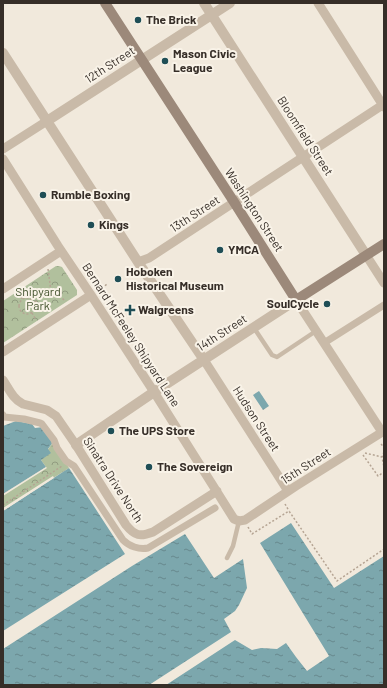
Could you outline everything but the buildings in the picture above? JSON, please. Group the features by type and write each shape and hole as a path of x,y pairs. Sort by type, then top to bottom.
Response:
{"main road":[{"name":"Washington Street","path":"105,3 296,300"},
{"name":"14th Street","path":"296,300 384,244"}],"street":[{"name":"Bloomfield Street","path":"204,3 384,283"},
{"name":"12th Street","path":"3,149 230,3"},
{"path":"318,3 384,105"},
{"path":"3,53 47,121 135,265 204,360"},
{"name":"13th Street","path":"135,265 149,258 384,105"},
{"name":"Bernard McFeeley Shipyard Lane","path":"3,158 61,251 95,295 154,392 234,519 239,524"},
{"path":"3,289 61,251"},
{"path":"3,352 95,295"},
{"name":"14th Street","path":"76,445 154,392 296,300"},
{"name":"Washington Street","path":"296,300 383,431"},
{"path":"324,343 384,305"},
{"name":"Hudson Street","path":"204,360 288,491"},
{"name":"Sinatra Drive North","path":"3,380 14,397 20,402 47,410 54,414 76,445 131,532 139,535 146,535 153,532 217,491"},
{"path":"3,415 4,417 42,424 54,440 57,448 68,462 74,466 123,540 128,544 144,549 148,548 215,508"},
{"name":"15th Street","path":"239,524 383,431"}],"lane":[{"path":"254,328 272,355 277,357 316,331"},
{"path":"227,558 233,546 239,524"}],"path":[{"path":"128,270 135,265"},
{"path":"48,270 51,291 68,302"},
{"path":"95,295 107,284"},
{"path":"17,290 22,299"},
{"path":"35,302 51,291"},
{"path":"30,298 35,302 36,307 32,313 26,314 20,309 19,304 22,299 30,298"},
{"path":"32,313 38,322"},
{"path":"384,452 382,457 384,467"},
{"path":"382,457 362,453 378,476 384,472"},
{"path":"3,505 68,462"},
{"path":"285,504 338,581 384,549"},
{"path":"239,524 241,529 248,527 252,534 289,510"}],"green space":[{"name":"Shipyard Park","path":"56,266 62,267 77,290 77,295 3,343 3,301"},
{"path":"53,442 69,468 3,510 3,494 46,467 41,460"}],"water":[{"path":"259,391 269,406 263,410 253,395"},
{"path":"16,421 32,424 35,428 43,427 53,442 48,449 51,453 41,460 46,467 3,494 3,426"},
{"path":"69,468 125,554 3,631 3,511"},
{"path":"291,523 334,588 384,556 384,685 166,685 235,640 252,650 261,648 277,649 286,643 307,671 329,656 260,543"},
{"path":"185,534 214,578 243,559 247,588 235,611 224,619 231,632 149,685 3,685 3,649 132,566"}],"pier":[{"path":"46,467 47,468 3,496 3,494"},
{"path":"53,476 54,478 3,511 3,508"}],"place":[{"name":"The Brick","path":"138,20"},
{"name":"Mason Civic League","path":"165,61"},
{"name":"Rumble Boxing","path":"43,195"},
{"name":"Kings","path":"91,225"},
{"name":"YMCA","path":"220,250"},
{"name":"Hoboken Historical Museum","path":"118,279"},
{"name":"SoulCycle","path":"327,304"},
{"name":"Walgreens","path":"130,310"},
{"name":"The UPS Store","path":"111,431"},
{"name":"The Sovereign","path":"149,467"}]}
